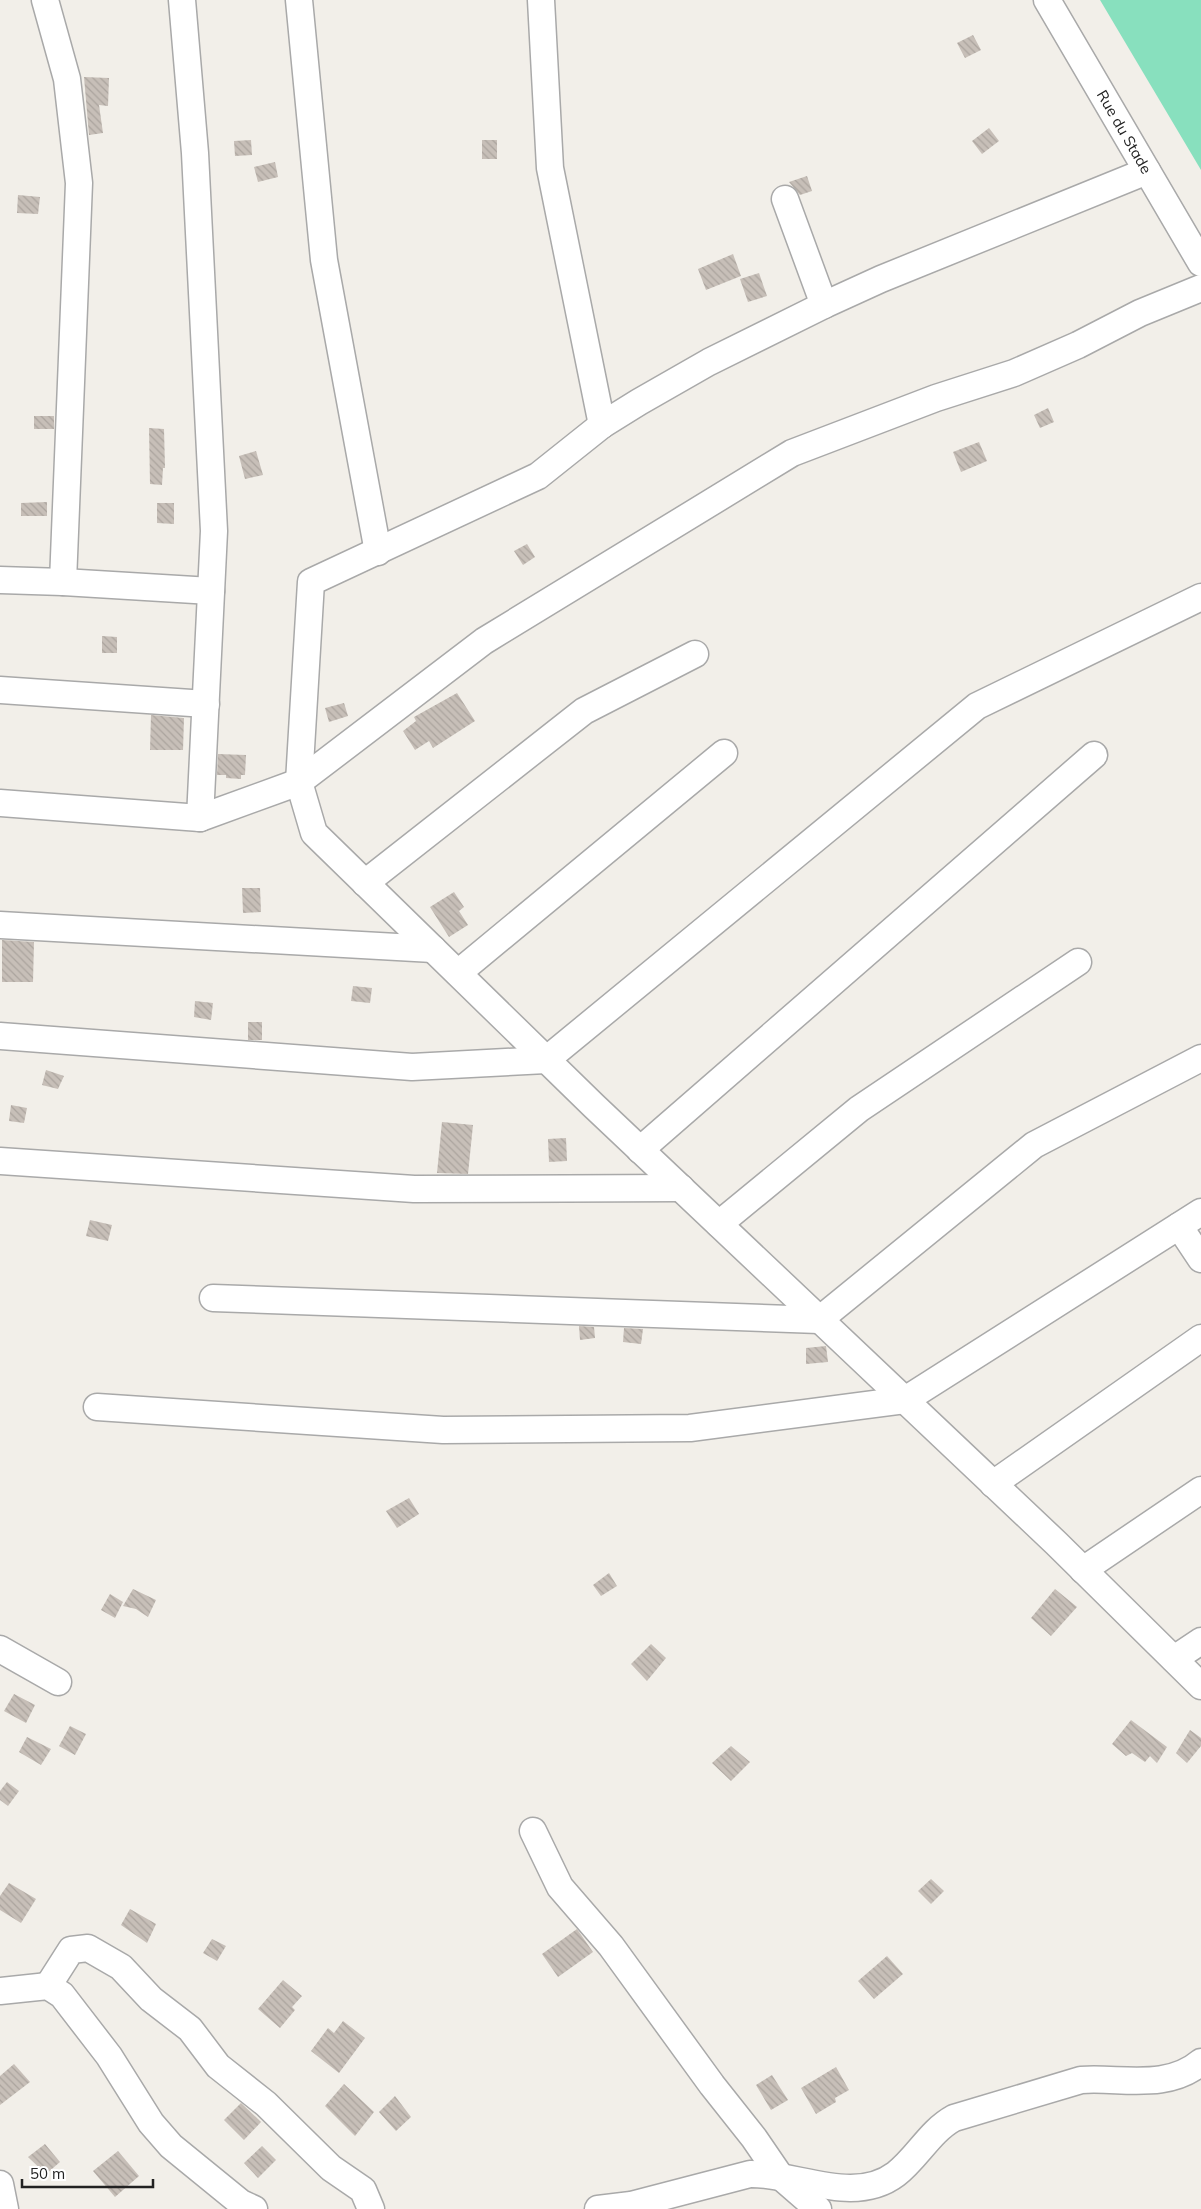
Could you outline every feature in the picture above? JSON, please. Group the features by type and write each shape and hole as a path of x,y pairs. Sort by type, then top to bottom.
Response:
{"street":[{"path":"45,0 67,79 78,183 63,582"},
{"path":"182,0 195,153 214,531 200,818"},
{"path":"299,0 324,260 378,552"},
{"path":"541,0 550,168 602,425"},
{"name":"Rue du Stade","path":"1047,0 1201,263"},
{"path":"1147,171 881,279 708,362 602,425 538,476 311,582 299,782 314,834 546,1060 1083,1570 1201,1686"},
{"path":"785,199 824,305"},
{"path":"0,803 200,818 299,782 484,641 792,453 936,398 1014,373 1078,345 1140,313 1201,288"},
{"path":"0,580 211,591"},
{"path":"0,1036 412,1067 546,1060 977,706 1201,596"},
{"path":"366,883 584,711 694,654"},
{"path":"0,690 206,704"},
{"path":"458,973 724,753"},
{"path":"640,1150 1094,755"},
{"path":"0,925 433,949"},
{"path":"719,1224 859,1109 1078,962"},
{"path":"213,1298 820,1320 1034,1145 1201,1058"},
{"path":"0,1161 414,1189 681,1188"},
{"path":"97,1407 443,1430 680,1428 905,1400 1201,1212"},
{"path":"1179,1226 1201,1259"},
{"path":"993,1484 1201,1338"},
{"path":"1083,1570 1201,1490"},
{"path":"1174,1660 1201,1641"},
{"path":"0,1649 58,1682"},
{"path":"533,1831 560,1887 611,1946 712,2085 754,2138 780,2176 818,2209"},
{"path":"48,1986 71,1950 88,1948 121,1967 151,1999 190,2029 218,2066 266,2104 331,2168 363,2190 370,2209"},
{"path":"0,1990 48,1986 62,1995 86,2024 135,2094 151,2123 171,2146 241,2203 254,2209"},
{"path":"598,2209 631,2205 750,2174 768,2174 828,2186 852,2188 874,2185 894,2176 911,2161 944,2124 954,2118 1081,2080 1142,2082 1157,2080 1180,2074 1201,2062"},
{"path":"0,2184 5,2209"}],"green space":[{"path":"1100,0 1201,0 1201,170"}],"building":[{"path":"973,35 981,50 965,58 957,43"},
{"path":"84,77 109,78 108,106 99,105 103,133 89,135"},
{"path":"989,128 999,141 982,154 972,141"},
{"path":"251,140 252,155 235,156 234,141"},
{"path":"482,140 497,140 497,159 482,159"},
{"path":"275,162 278,177 258,182 254,167"},
{"path":"807,176 812,191 800,195 789,182"},
{"path":"18,195 40,197 38,214 17,213"},
{"path":"733,254 741,276 706,290 698,269"},
{"path":"759,273 767,296 748,302 740,279"},
{"path":"1048,408 1054,422 1040,428 1034,415"},
{"path":"34,416 54,416 54,429 34,429"},
{"path":"149,428 164,429 165,468 163,468 162,485 150,484"},
{"path":"979,442 987,461 961,472 953,452"},
{"path":"256,451 263,475 245,479 239,456"},
{"path":"47,502 47,516 21,516 21,503"},
{"path":"157,503 174,503 174,524 157,523"},
{"path":"527,544 535,557 523,565 514,551"},
{"path":"102,636 117,637 117,653 102,653"},
{"path":"457,693 475,721 433,748 429,741 415,750 403,731 416,721 414,717"},
{"path":"344,703 348,716 329,722 325,708"},
{"path":"151,715 184,718 183,750 150,750"},
{"path":"218,754 246,755 245,775 241,775 241,779 217,775"},
{"path":"242,888 260,888 261,912 243,913"},
{"path":"454,892 464,907 459,911 468,925 449,937 430,907"},
{"path":"2,940 34,942 33,982 2,982"},
{"path":"353,986 372,988 370,1003 351,1001"},
{"path":"195,1001 213,1003 211,1020 194,1017"},
{"path":"248,1022 262,1022 262,1040 248,1040"},
{"path":"46,1070 64,1076 58,1089 42,1085"},
{"path":"11,1105 27,1108 24,1123 9,1121"},
{"path":"442,1122 473,1125 468,1174 437,1173"},
{"path":"566,1138 567,1161 549,1162 548,1139"},
{"path":"90,1220 112,1225 108,1241 86,1236"},
{"path":"579,1326 594,1327 595,1338 580,1340"},
{"path":"624,1328 643,1329 641,1344 623,1342"},
{"path":"826,1346 828,1362 806,1364 806,1348"},
{"path":"409,1498 419,1514 397,1528 386,1511"},
{"path":"609,1573 617,1586 601,1596 593,1585"},
{"path":"133,1589 156,1600 148,1617 136,1609 123,1606"},
{"path":"1055,1589 1077,1607 1051,1636 1031,1618"},
{"path":"110,1594 123,1602 115,1618 101,1610"},
{"path":"651,1644 666,1658 647,1681 631,1664"},
{"path":"14,1694 35,1705 26,1723 4,1711"},
{"path":"1131,1720 1167,1747 1157,1763 1150,1756 1145,1762 1132,1753 1126,1756 1112,1744"},
{"path":"70,1726 86,1734 75,1755 59,1746"},
{"path":"1190,1730 1201,1738 1201,1746 1187,1763 1176,1753"},
{"path":"27,1737 51,1749 41,1765 19,1752"},
{"path":"731,1746 750,1762 731,1781 712,1763"},
{"path":"7,1782 19,1791 8,1806 0,1800 0,1791"},
{"path":"931,1879 944,1891 931,1904 918,1891"},
{"path":"9,1883 36,1899 21,1923 0,1910 0,1896"},
{"path":"130,1909 156,1924 147,1943 121,1925"},
{"path":"577,1929 593,1952 558,1977 542,1954"},
{"path":"212,1939 226,1946 217,1961 203,1953"},
{"path":"887,1956 903,1974 874,1999 858,1981"},
{"path":"283,1980 302,1996 292,2007 295,2010 280,2028 258,2009"},
{"path":"343,2021 365,2038 339,2073 311,2051 328,2028 334,2033"},
{"path":"14,2064 30,2082 0,2105 0,2076"},
{"path":"836,2067 849,2090 835,2098 836,2102 816,2114 801,2088"},
{"path":"772,2075 788,2100 771,2110 756,2085"},
{"path":"344,2084 374,2112 355,2136 325,2106"},
{"path":"395,2096 411,2117 396,2131 379,2112"},
{"path":"241,2103 261,2122 244,2140 224,2120"},
{"path":"45,2144 60,2162 46,2174 28,2157"},
{"path":"262,2146 276,2160 258,2178 244,2163"},
{"path":"118,2151 139,2176 115,2197 93,2171"}]}
